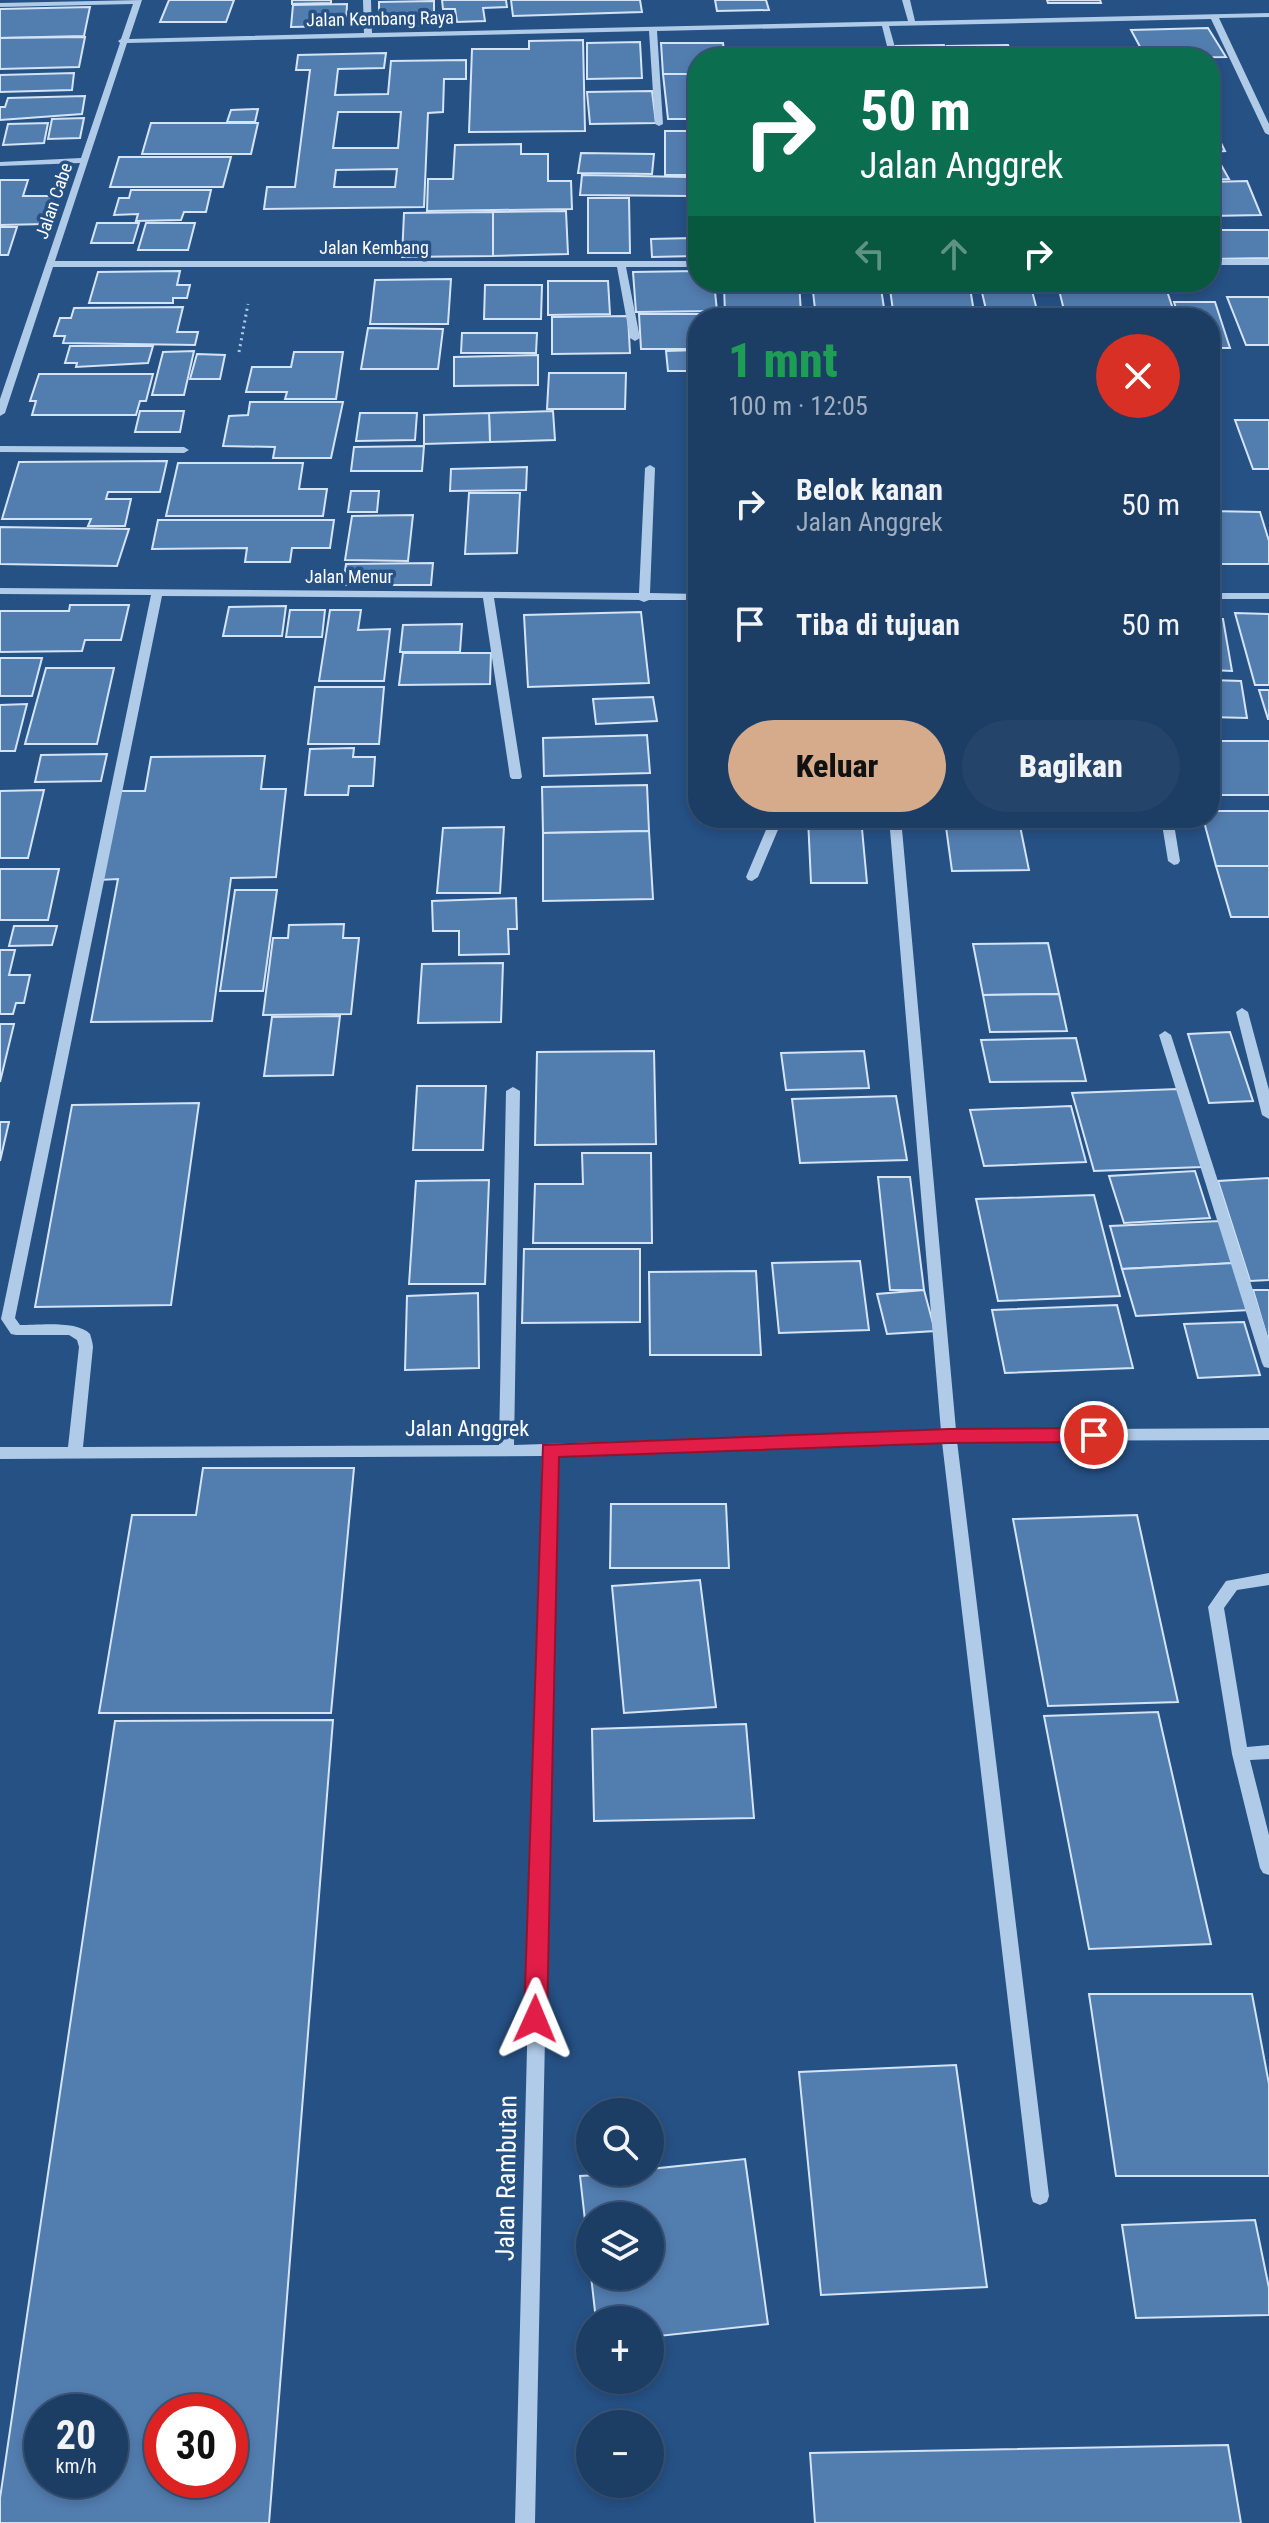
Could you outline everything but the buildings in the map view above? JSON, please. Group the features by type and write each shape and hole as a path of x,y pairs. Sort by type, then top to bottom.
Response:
{"street":[{"path":"367,0 368,35"},
{"path":"906,0 912,23"},
{"path":"0,5 137,1"},
{"name":"Jalan Cabe","path":"0,413 137,1"},
{"name":"Jalan Kembang Raya","path":"122,41 1269,15"},
{"path":"1214,16 1269,133"},
{"path":"885,24 891,48"},
{"path":"653,30 659,124"},
{"path":"0,164 85,160"},
{"path":"1220,262 1269,262"},
{"name":"Jalan Kembang","path":"50,264 688,264"},
{"path":"621,264 635,338"},
{"path":"0,449 184,450"},
{"path":"644,599 650,468"},
{"name":"Jalan Menur","path":"0,591 688,597"},
{"path":"75,1453 86,1347 84,1337 72,1330 16,1330 8,1319 157,592"},
{"path":"488,594 516,777"},
{"path":"1220,596 1269,596"},
{"path":"752,877 773,828"},
{"path":"896,828 949,1436 1040,2196"},
{"path":"1169,828 1174,861"},
{"path":"1242,1012 1269,1115"},
{"path":"1165,1035 1269,1363"},
{"path":"506,1449 513,1091"},
{"name":"Jalan Anggrek","path":"0,1453 550,1450 949,1436 1269,1434"},
{"name":"Jalan Rambutan","path":"525,2523 550,1450"},
{"path":"1269,1579 1232,1585 1216,1607 1240,1754 1269,1868"},
{"path":"1240,1754 1269,1752"}],"route":[{"path":"535,2019 550,1450 949,1436 1094,1435"}]}
